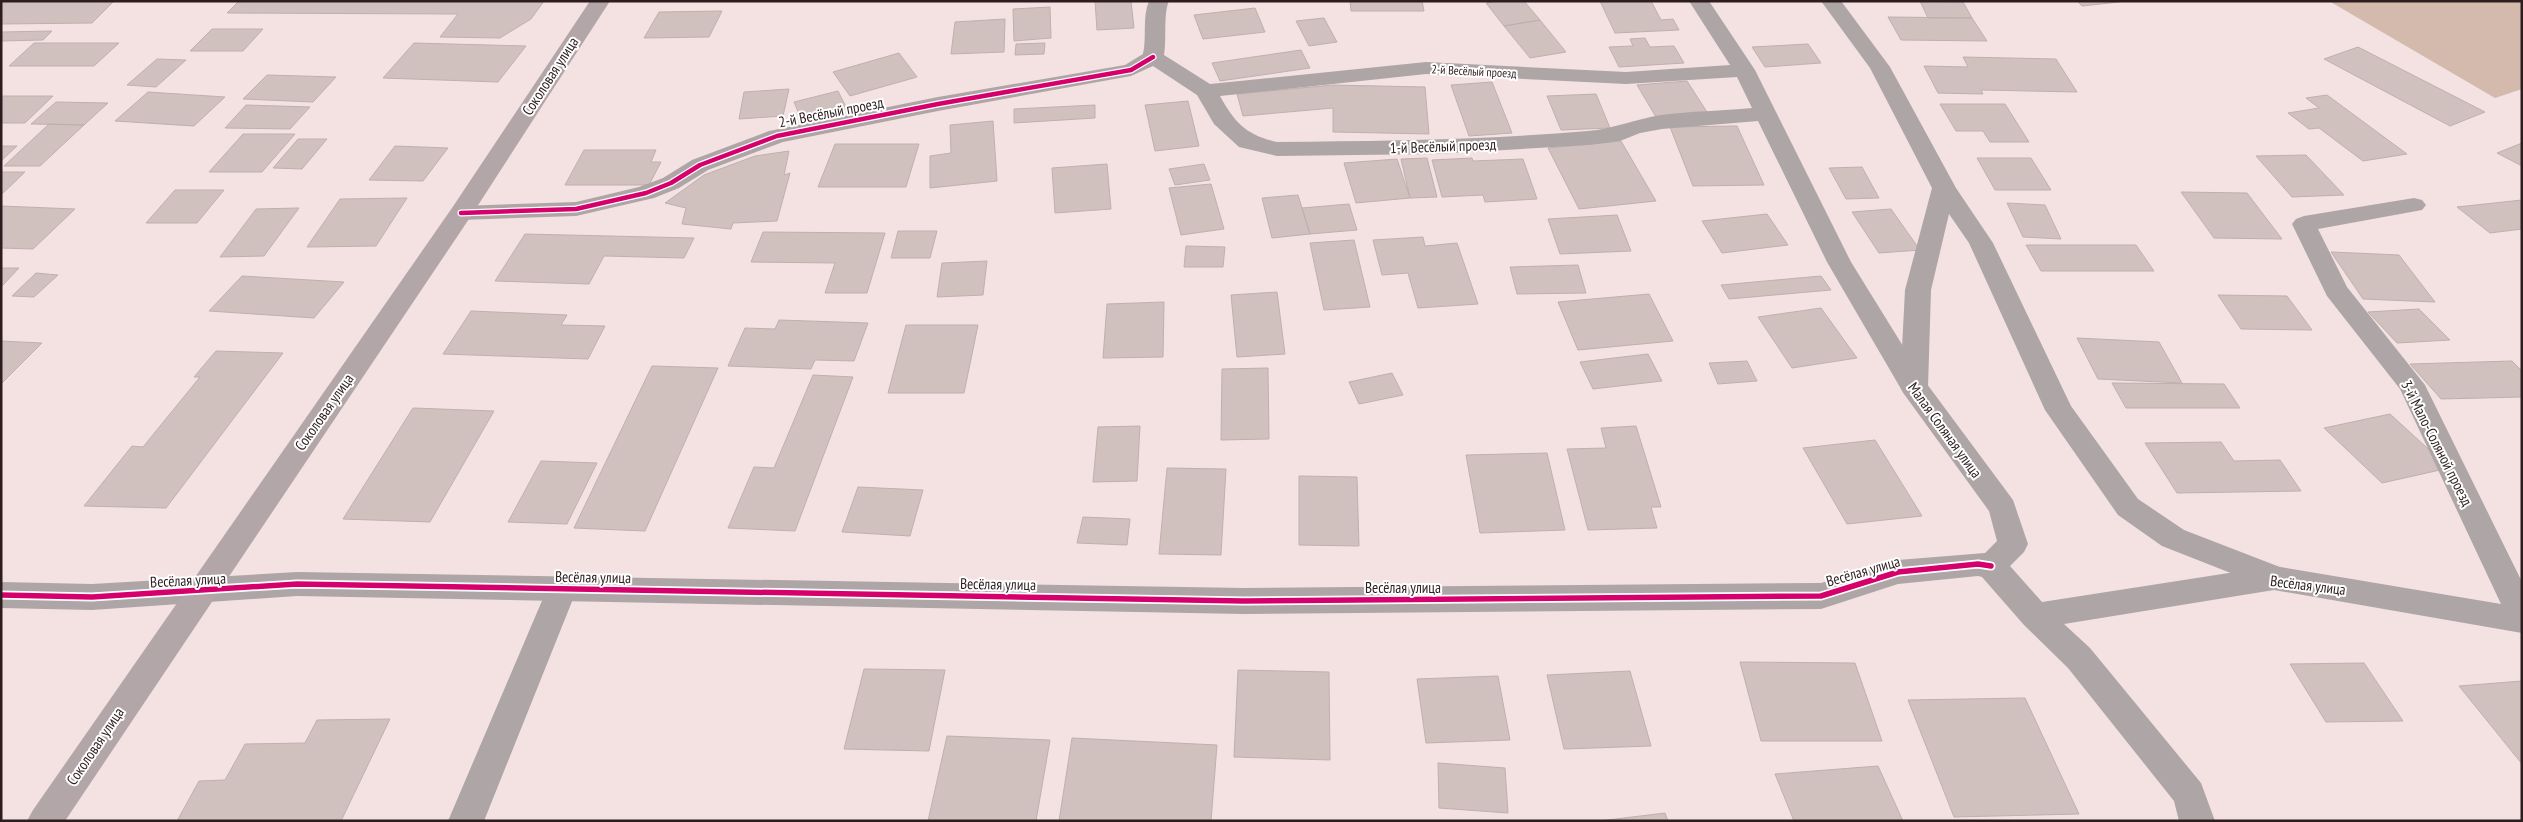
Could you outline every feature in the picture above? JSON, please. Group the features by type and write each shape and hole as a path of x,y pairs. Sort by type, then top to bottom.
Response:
{"main road":[{"name":"Соколовая улица","path":"45,821 461,213 600,1"}],"street":[{"path":"1153,57 1157,39 1156,8 1158,1"},
{"name":"Малая Соляная улица","path":"1699,1 1744,70 1839,262 1914,387 2003,508 2013,544 1992,566"},
{"path":"1831,1 1880,67 1944,188 1981,243 2059,410 2128,507 2173,538 2274,578"},
{"name":"2-й Весёлый проезд","path":"461,213 576,209 638,195 671,183 700,165 777,136 938,104 1131,70 1153,57"},
{"name":"1-й Весёлый проезд","path":"1153,57 1206,91 1222,119 1247,142 1277,149 1436,146 1580,138 1620,134 1634,127 1662,122 1766,114"},
{"name":"2-й Весёлый проезд","path":"1206,91 1426,68 1626,78 1744,70"},
{"path":"1914,387 1918,290 1944,188"},
{"name":"3-й Мало-Соляной проезд","path":"2414,205 2304,224 2336,290 2411,385 2522,614"},
{"name":"Весёлая улица","path":"1,595 92,597 200,592 297,584 1244,601 1822,596 1898,572 1978,564 1992,566"},
{"path":"1992,566 2035,616 2079,658 2189,794 2197,821"},
{"name":"Весёлая улица","path":"2035,616 2274,578 2522,620"},
{"path":"466,821 562,589"}],"shaded area":[{"path":"2329,1 2522,1 2522,89 2495,98"}],"building":[{"path":"1,1 114,1 92,23 1,24"},
{"path":"239,1 544,1 531,19 500,38 440,37 458,14 227,13"},
{"path":"1095,1 1131,1 1134,28 1097,30"},
{"path":"1350,1 1422,1 1424,11 1351,11"},
{"path":"1524,1 1540,20 1504,26 1486,3"},
{"path":"1600,1 1651,1 1661,20 1673,19 1679,30 1615,33"},
{"path":"1920,1 1963,2 1972,18 1928,18"},
{"path":"2077,1 2118,1 2119,2 2082,6"},
{"path":"1050,7 1051,38 1014,41 1013,9"},
{"path":"1255,8 1265,32 1203,39 1194,15"},
{"path":"722,11 709,37 644,38 659,12"},
{"path":"1888,17 1972,18 1987,41 1901,40"},
{"path":"1324,18 1337,42 1309,46 1296,21"},
{"path":"1005,19 1004,52 951,54 955,22"},
{"path":"1540,20 1566,52 1530,58 1504,26"},
{"path":"212,29 263,29 243,51 190,51"},
{"path":"52,31 43,40 1,41 1,32"},
{"path":"1645,38 1650,47 1674,46 1684,63 1619,67 1609,47 1633,46 1630,39"},
{"path":"34,43 119,43 94,66 9,66"},
{"path":"414,43 526,46 498,82 383,78"},
{"path":"1045,43 1044,54 1015,55 1016,44"},
{"path":"1808,44 1821,63 1765,67 1752,47"},
{"path":"2358,47 2485,112 2450,126 2324,59"},
{"path":"1301,50 1310,68 1220,81 1212,63"},
{"path":"899,53 917,77 850,96 833,72"},
{"path":"1963,57 2056,59 2077,92 1981,90 1983,94 1938,93 1924,66 1968,67"},
{"path":"157,59 186,60 156,87 127,85"},
{"path":"267,75 336,77 313,102 243,99"},
{"path":"1687,81 1707,112 1656,117 1637,85"},
{"path":"1492,82 1512,133 1469,136 1451,85"},
{"path":"1333,85 1425,87 1429,134 1333,132 1333,108 1243,116 1237,94"},
{"path":"789,89 783,116 739,119 744,92"},
{"path":"838,91 847,109 802,121 794,102"},
{"path":"148,92 225,97 194,126 115,121"},
{"path":"1596,94 1610,128 1561,130 1547,96"},
{"path":"2327,95 2407,154 2363,161 2319,128 2309,129 2288,113 2319,108 2306,98"},
{"path":"1,96 53,96 25,123 1,123"},
{"path":"1188,101 1199,146 1155,151 1145,105"},
{"path":"56,102 108,103 84,125 31,124"},
{"path":"1940,104 2005,104 2029,142 1990,142 1983,131 1956,131"},
{"path":"246,105 310,107 290,129 225,128"},
{"path":"1095,105 1095,118 1014,123 1014,109"},
{"path":"993,121 997,181 930,188 930,156 951,153 950,125"},
{"path":"49,124 84,125 40,166 4,166"},
{"path":"1737,126 1764,185 1693,186 1670,127"},
{"path":"243,134 295,134 262,172 209,172"},
{"path":"298,139 327,139 302,169 273,168"},
{"path":"1621,141 1656,201 1579,209 1548,148"},
{"path":"2522,143 2522,166 2497,153"},
{"path":"835,144 919,144 906,187 818,187"},
{"path":"1,146 17,146 1,161"},
{"path":"395,146 448,148 423,181 369,180"},
{"path":"584,150 656,150 651,162 661,162 649,185 565,185"},
{"path":"789,151 784,175 790,173 777,221 733,223 731,229 682,224 686,208 665,203 704,175 755,156"},
{"path":"2306,155 2344,195 2292,197 2256,156"},
{"path":"1427,158 1437,197 1410,198 1401,159"},
{"path":"1472,158 1473,161 1523,159 1537,199 1485,202 1483,195 1442,197 1432,160"},
{"path":"1977,158 2031,158 2051,190 1995,190"},
{"path":"1397,159 1410,198 1356,203 1344,163"},
{"path":"1107,164 1111,209 1055,213 1052,168"},
{"path":"1204,164 1210,180 1175,185 1169,169"},
{"path":"1862,167 1879,198 1846,199 1829,168"},
{"path":"1,172 25,172 1,195"},
{"path":"1211,184 1224,229 1181,235 1169,188"},
{"path":"175,190 224,190 197,223 146,223"},
{"path":"2181,192 2247,193 2282,239 2214,238"},
{"path":"1298,195 1310,234 1272,238 1262,198"},
{"path":"407,198 376,246 307,247 340,199"},
{"path":"2522,200 2522,229 2490,233 2457,207"},
{"path":"2007,203 2045,205 2061,239 2023,237"},
{"path":"1349,204 1357,230 1310,234 1302,208"},
{"path":"1,206 75,209 33,249 1,248"},
{"path":"299,208 264,256 220,257 256,209"},
{"path":"1891,209 1920,250 1879,253 1852,212"},
{"path":"1767,214 1788,245 1722,253 1702,221"},
{"path":"1617,215 1631,251 1560,254 1548,219"},
{"path":"898,231 937,231 930,258 891,258"},
{"path":"763,232 885,233 867,293 825,293 835,263 751,262"},
{"path":"525,234 694,238 684,258 604,256 589,284 495,281"},
{"path":"1423,237 1425,246 1457,243 1478,304 1418,308 1408,273 1382,275 1373,240"},
{"path":"1354,240 1370,307 1324,310 1310,243"},
{"path":"2026,245 2136,245 2154,271 2041,271"},
{"path":"1186,246 1225,247 1223,267 1184,267"},
{"path":"2331,252 2399,255 2435,302 2363,299"},
{"path":"987,261 983,295 937,297 942,263"},
{"path":"1578,265 1586,293 1517,294 1510,267"},
{"path":"1,268 19,268 1,287"},
{"path":"36,273 58,275 34,297 12,296"},
{"path":"242,276 344,282 314,318 209,311"},
{"path":"1821,276 1831,290 1729,299 1721,285"},
{"path":"1277,292 1285,354 1237,357 1231,295"},
{"path":"1649,294 1673,341 1578,350 1558,302"},
{"path":"2218,295 2287,296 2312,330 2241,329"},
{"path":"1164,302 1163,357 1103,358 1107,304"},
{"path":"1821,308 1857,358 1792,368 1758,317"},
{"path":"2419,309 2450,340 2397,343 2368,312"},
{"path":"471,311 567,315 561,325 605,326 588,359 443,354"},
{"path":"779,320 868,323 854,361 815,360 811,369 728,366 745,328 775,329"},
{"path":"906,325 978,325 964,393 888,393"},
{"path":"2077,338 2159,342 2182,383 2098,379"},
{"path":"1,341 42,343 1,384"},
{"path":"216,351 283,353 166,508 84,506 132,446 143,447 200,377 194,377"},
{"path":"1648,354 1662,381 1593,389 1580,362"},
{"path":"1747,361 1757,381 1718,384 1709,363"},
{"path":"2512,361 2522,371 2522,397 2441,399 2410,364"},
{"path":"652,366 718,368 645,531 574,528"},
{"path":"1268,368 1269,439 1221,440 1222,369"},
{"path":"1392,373 1403,395 1359,404 1349,382"},
{"path":"813,375 853,377 795,531 728,528 754,467 774,468"},
{"path":"2112,383 2224,384 2240,408 2126,408"},
{"path":"413,408 494,411 430,522 343,519"},
{"path":"2390,414 2449,468 2382,483 2324,428"},
{"path":"1140,426 1137,481 1093,482 1098,427"},
{"path":"1636,426 1661,507 1651,507 1657,528 1588,530 1567,449 1606,448 1601,428"},
{"path":"1875,440 1922,516 1847,524 1803,448"},
{"path":"2221,442 2234,461 2280,460 2301,491 2177,493 2145,443"},
{"path":"1547,453 1565,530 1480,533 1466,455"},
{"path":"541,461 597,463 567,524 508,522"},
{"path":"1167,468 1226,469 1221,555 1159,554"},
{"path":"1299,476 1357,477 1359,546 1299,545"},
{"path":"858,487 923,490 910,536 842,532"},
{"path":"1083,517 1130,519 1127,545 1077,543"},
{"path":"1740,662 1855,663 1882,741 1761,741"},
{"path":"2364,663 2403,721 2326,722 2290,664"},
{"path":"864,669 945,670 929,751 844,749"},
{"path":"1238,670 1329,672 1330,760 1234,757"},
{"path":"1630,671 1651,746 1564,749 1547,675"},
{"path":"1498,676 1510,740 1426,743 1417,679"},
{"path":"2522,681 2522,764 2459,686"},
{"path":"2025,698 2079,814 1954,817 1908,700"},
{"path":"390,719 341,821 177,821 199,781 225,780 245,744 305,743 317,720"},
{"path":"947,736 1050,740 1036,821 928,821"},
{"path":"1072,738 1217,745 1211,821 1059,821"},
{"path":"1438,763 1505,768 1508,813 1439,808"},
{"path":"1878,766 1903,821 1794,821 1775,774"},
{"path":"1665,813 1668,821 1599,821"}],"cycle path":[{"path":"461,213 576,209 646,193 671,183 700,165 777,136 938,104 1131,70 1153,57"},
{"path":"1,595 92,597 297,584 1244,601 1821,596 1898,572 1978,564 1991,566"}]}
